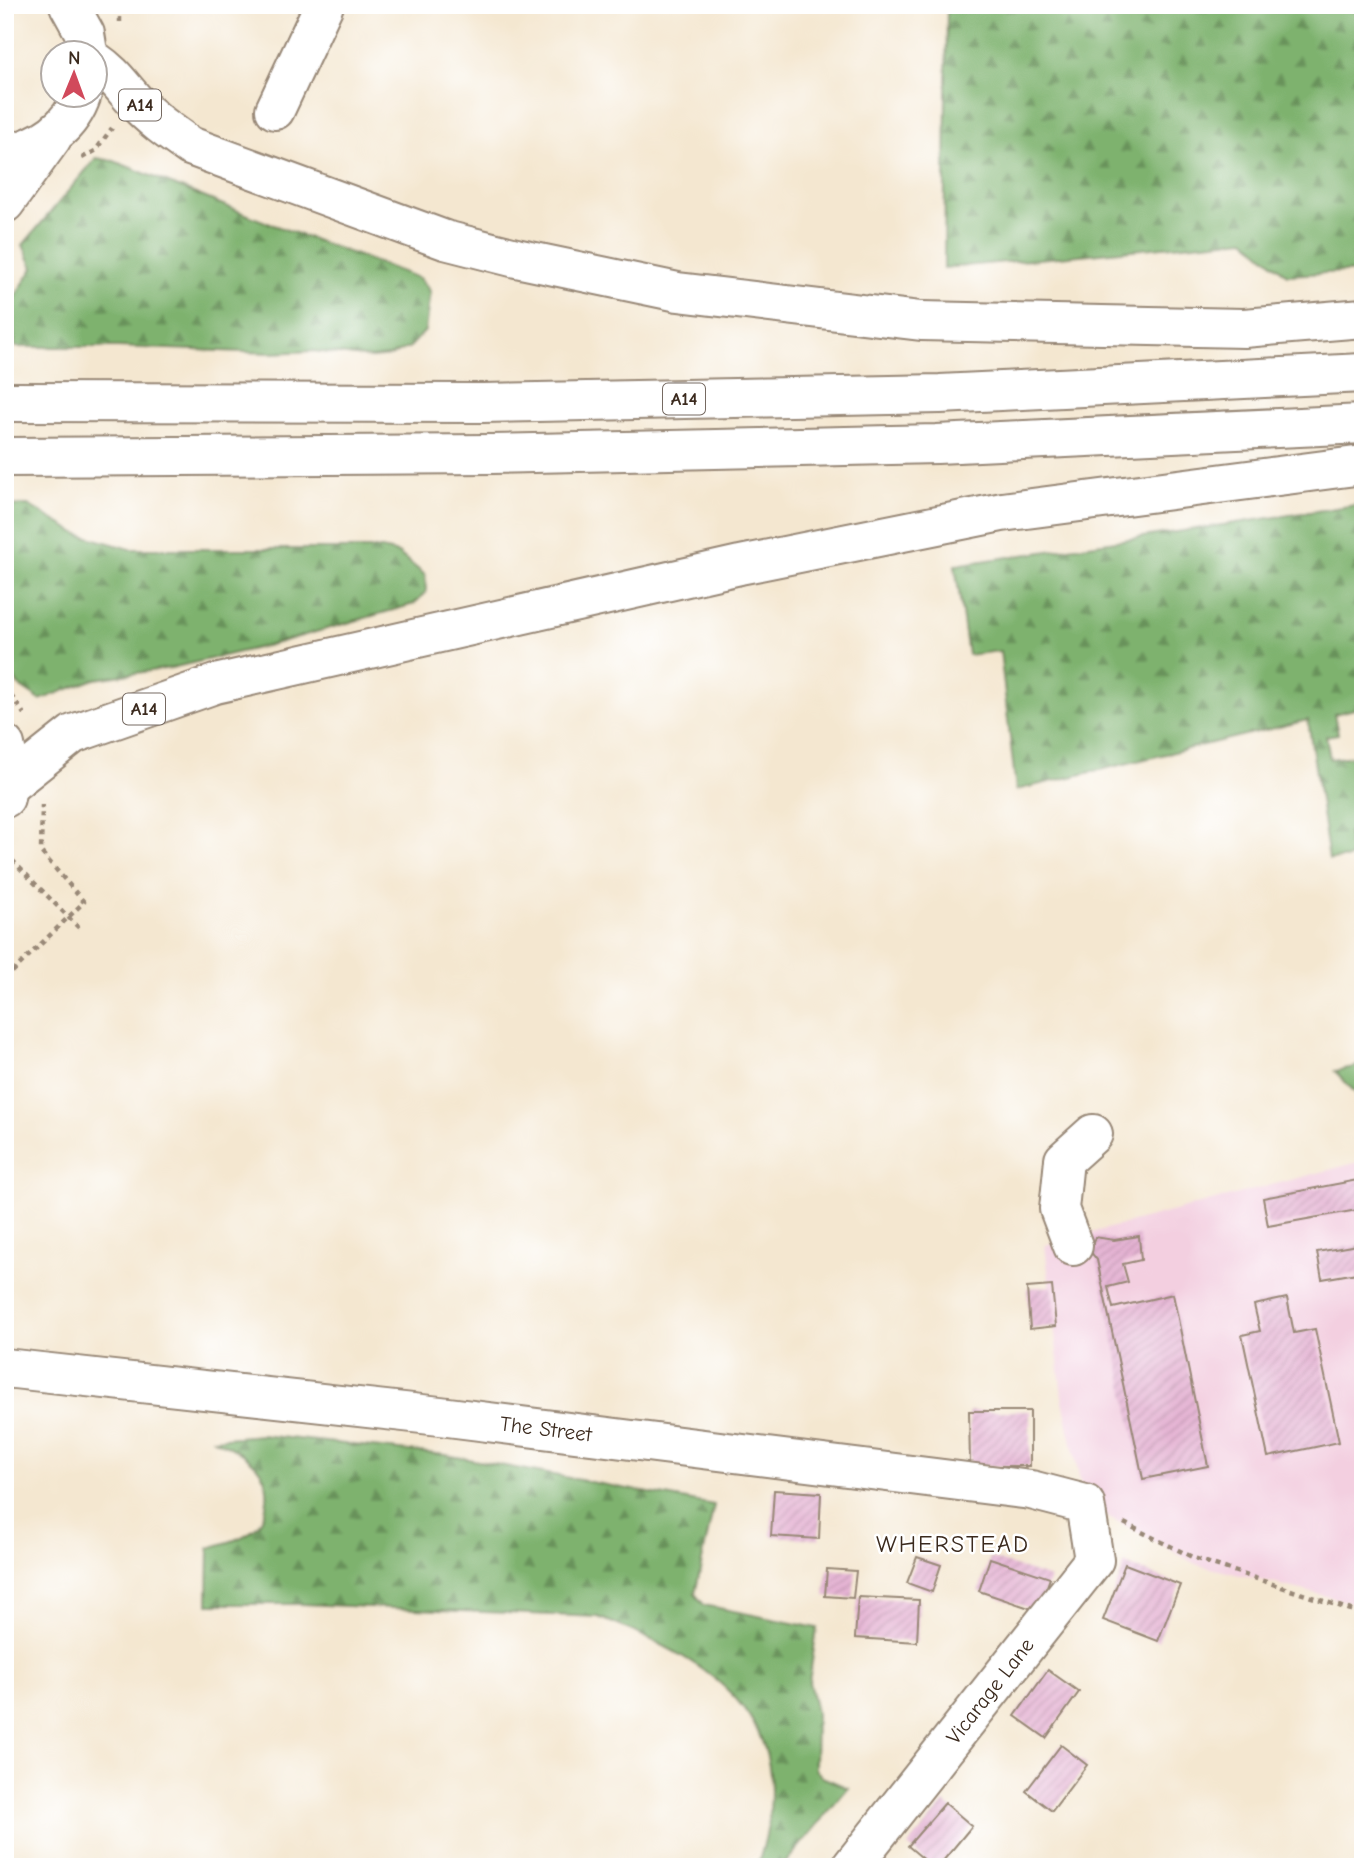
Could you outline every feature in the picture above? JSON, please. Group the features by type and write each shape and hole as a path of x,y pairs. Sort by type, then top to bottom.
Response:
{"main road":[{"path":"275,110 324,5"},
{"name":"A14","path":"85,31 133,99 163,128 190,146 444,240 516,258 678,292 921,321 1244,328 1363,318"},
{"path":"5,203 66,123 74,108"},
{"path":"5,155 28,150 56,133"},
{"name":"A14","path":"5,402 483,403 940,394 1363,373"},
{"path":"5,457 492,454 867,446 1363,424"},
{"name":"A14","path":"17,783 73,734 215,684 727,568 1002,512 1363,465"},
{"path":"5,745 10,768 17,783"},
{"path":"1073,1246 1059,1209 1064,1160 1093,1134"},
{"name":"The Street","path":"5,1368 440,1416 1031,1490 1085,1504"},
{"name":"Vicarage Lane","path":"851,1867 1094,1560 1085,1504"}],"path":[{"path":"5,687 30,727 17,783 42,799 41,852 84,902 5,979"},
{"path":"5,853 82,931"},
{"path":"1085,1504 1194,1558 1363,1614"}],"shaded area":[{"path":"1363,1161 1363,1605 1198,1565 1085,1504 1062,1396 1045,1245"}],"green space":[{"path":"947,5 1363,5 1363,271 1287,275 1245,239 944,268"},
{"path":"96,158 114,161 268,223 419,278 430,291 425,331 410,347 390,356 372,358 313,351 270,353 118,347 15,347 11,303 33,268 23,245"},
{"path":"1363,504 1363,707 1334,714 1338,734 1326,736 1330,759 1363,755 1363,831 1348,833 1351,858 1329,860 1308,720 1016,790 1000,651 968,655 955,565"},
{"path":"28,505 78,534 130,549 382,549 398,553 425,575 426,592 414,604 270,645 171,668 95,679 40,700 18,685 5,659 5,506"},
{"path":"1363,1065 1363,1101 1335,1071"},
{"path":"261,1435 446,1455 714,1505 695,1594 704,1605 817,1628 809,1682 816,1712 815,1769 822,1777 848,1788 782,1867 757,1867 769,1817 770,1774 760,1737 742,1706 715,1679 681,1656 642,1635 598,1617 302,1604 208,1604 209,1548 238,1539 254,1529 264,1516 267,1500 267,1488 259,1469 244,1455 214,1439"}],"building":[{"path":"1363,1179 1363,1209 1268,1226 1263,1198"},
{"path":"1139,1236 1141,1260 1123,1264 1128,1282 1108,1287 1113,1308 1173,1294 1208,1466 1143,1479 1097,1260 1090,1251 1095,1237 1114,1240"},
{"path":"1363,1244 1363,1296 1357,1273 1322,1279 1317,1252"},
{"path":"1052,1286 1056,1326 1030,1329 1027,1288"},
{"path":"1287,1298 1294,1333 1315,1329 1339,1442 1268,1457 1242,1335 1260,1331 1254,1305"},
{"path":"969,1411 1030,1411 1030,1466 970,1466"},
{"path":"774,1490 821,1493 819,1539 771,1536"},
{"path":"917,1557 941,1565 932,1592 907,1583"},
{"path":"990,1558 1050,1578 1038,1611 979,1591"},
{"path":"1125,1564 1180,1585 1158,1641 1103,1620"},
{"path":"827,1569 856,1571 853,1598 825,1596"},
{"path":"858,1597 919,1600 917,1642 855,1638"},
{"path":"1048,1670 1079,1692 1046,1738 1015,1716"},
{"path":"1061,1745 1087,1765 1052,1811 1026,1791"},
{"path":"945,1803 972,1826 938,1867 933,1867 908,1846"}],"district":[{"name":"WHERSTEAD","path":"953,1544"}]}
